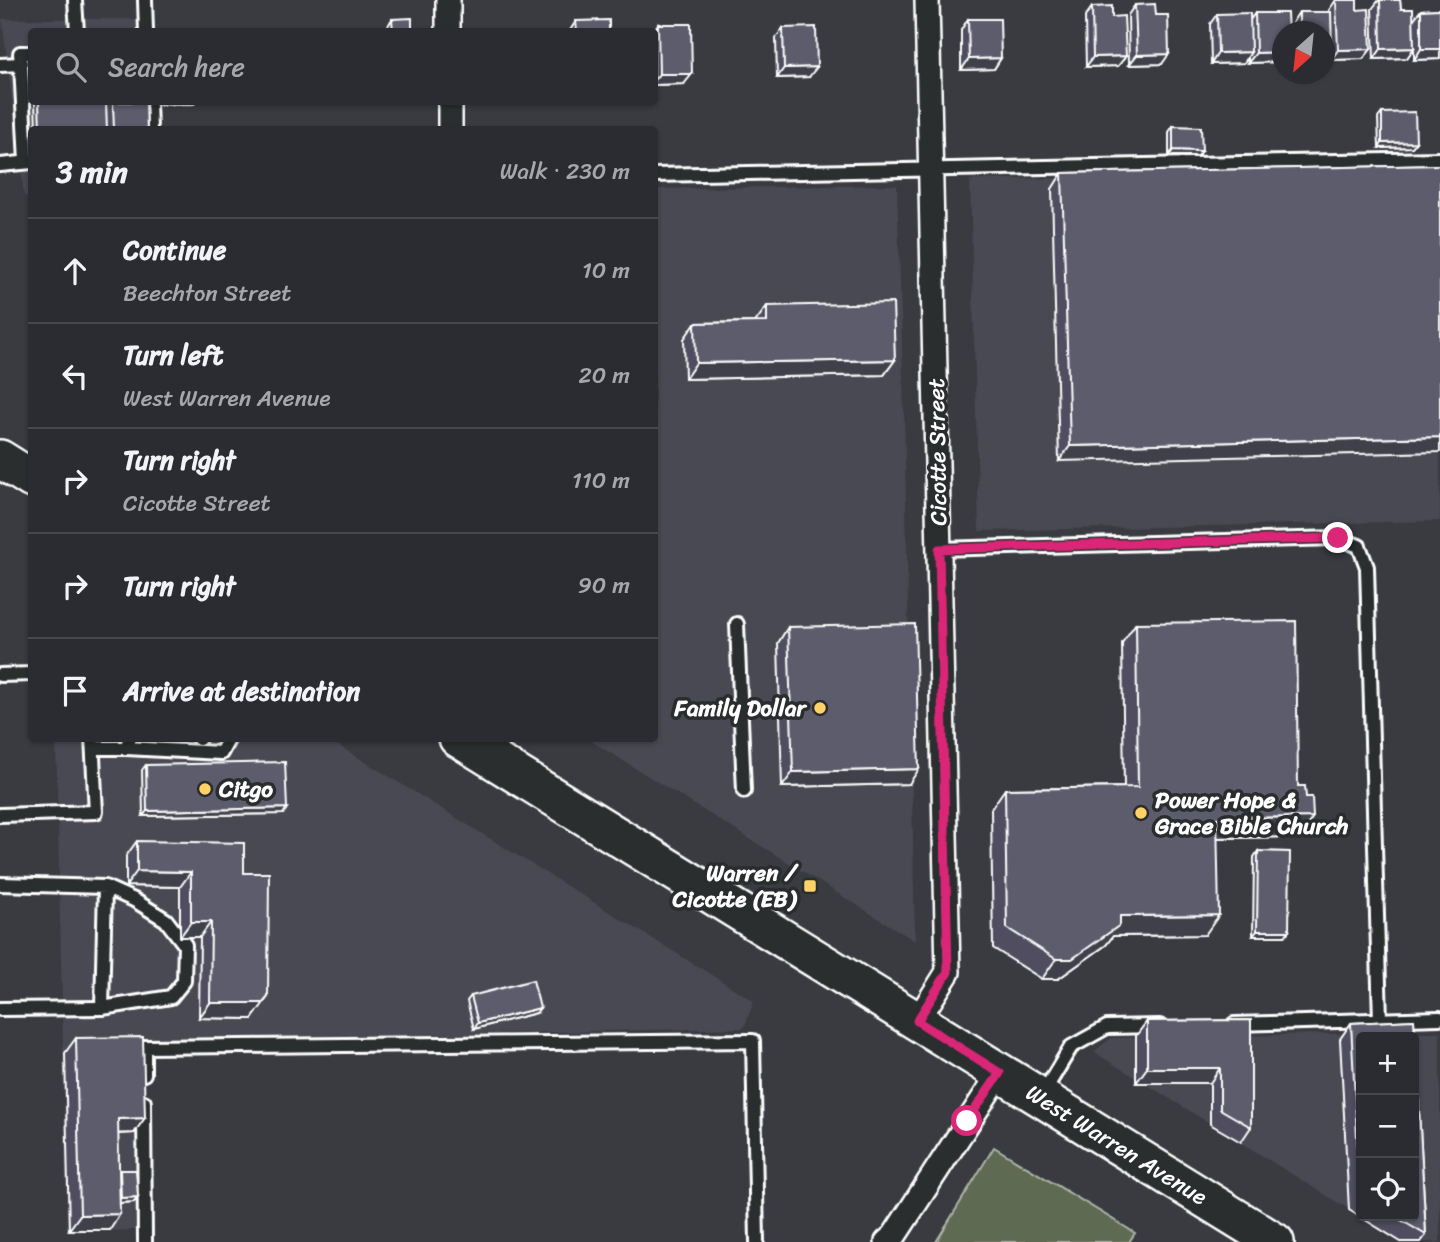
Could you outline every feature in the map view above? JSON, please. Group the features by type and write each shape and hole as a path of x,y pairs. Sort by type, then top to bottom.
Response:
{"main road":[{"path":"0,459 28,476"},
{"name":"West Warren Avenue","path":"464,742 1275,1242"}],"street":[{"path":"448,0 448,28"},
{"name":"Cicotte Street","path":"917,1021 948,972 927,0"},
{"path":"450,105 450,126"},
{"path":"887,1242 894,1236 1000,1073"}],"lane":[{"path":"75,0 77,28"},
{"path":"145,0 146,28"},
{"path":"28,52 20,53 28,98"},
{"path":"0,65 21,64"},
{"path":"28,126 29,105"},
{"path":"149,105 150,126"},
{"path":"658,175 1440,159"},
{"path":"0,165 28,162"},
{"path":"939,549 1338,538 1359,546 1367,567 1380,1020"},
{"path":"737,624 744,791"},
{"path":"0,675 28,674"},
{"path":"0,815 96,813 93,743 128,743 221,753 227,742"},
{"path":"0,884 105,887 134,900 166,920 185,945 184,981 171,997 102,1009 0,1009"},
{"path":"102,1009 105,887"},
{"path":"1216,1024 1440,1018"},
{"path":"1039,1098 1071,1047 1107,1027 1175,1025"},
{"path":"145,1242 144,1047 753,1041 757,1242"}],"shaded area":[{"path":"2,19 137,19 137,28 28,28 28,105 139,105 139,126 28,126 28,196 24,196"},
{"path":"1440,170 1440,521 979,531 970,180"},
{"path":"897,185 915,941 593,742 658,742 658,189"},
{"path":"56,742 333,742 754,1001 744,1028 286,1038 133,1038 137,1230 67,1232"},
{"path":"1419,1032 1440,1032 1440,1242 1402,1242 1368,1221 1419,1221"},
{"path":"1356,1034 1356,1214 1094,1052 1111,1038"}],"green space":[{"path":"994,1147 1135,1233 1129,1242 936,1242"}],"building":[{"path":"1336,0 1357,0 1357,10 1369,9 1371,49 1338,50"},
{"path":"1380,0 1400,0 1401,9 1413,9 1414,48 1381,49"},
{"path":"1155,4 1156,15 1168,15 1169,54 1137,55 1135,5"},
{"path":"1112,6 1112,17 1124,16 1126,56 1093,57 1092,7"},
{"path":"1440,9 1440,49 1421,49 1421,10"},
{"path":"1299,12 1331,12 1331,21 1299,21"},
{"path":"1250,13 1251,52 1218,53 1217,14"},
{"path":"1255,13 1287,13 1287,21 1272,21 1272,52 1256,53"},
{"path":"412,18 412,28 393,28 392,19"},
{"path":"968,19 1000,19 1001,58 969,59"},
{"path":"609,20 609,28 577,28 576,21"},
{"path":"658,24 691,24 692,74 659,74"},
{"path":"816,27 817,67 784,68 783,28"},
{"path":"39,105 106,105 107,126 40,126"},
{"path":"113,105 146,105 147,126 114,126"},
{"path":"1415,112 1416,142 1382,143 1382,113"},
{"path":"1173,126 1201,127 1202,151 1173,150"},
{"path":"1440,165 1440,437 1070,446 1062,173"},
{"path":"893,303 895,360 696,363 695,323 767,322 767,306"},
{"name":"Power Hope & Grace Bible Church","path":"1296,621 1298,786 1305,786 1306,797 1312,797 1313,817 1217,818 1219,915 1120,916 1120,925 1072,959 1056,959 1007,928 1005,789 1138,787 1136,623"},
{"path":"915,624 919,769 793,772 788,627"},
{"path":"285,762 287,808 147,811 146,765"},
{"path":"137,841 244,843 244,873 269,873 268,997 263,1003 210,1003 211,922 191,922 191,872 137,871"},
{"path":"1258,851 1290,852 1289,931 1257,931"},
{"path":"533,980 540,1008 478,1023 471,996"},
{"path":"1251,1020 1251,1127 1220,1109 1220,1068 1147,1068 1147,1021"},
{"path":"1414,1020 1415,1032 1356,1032 1356,1119 1351,1023"},
{"path":"143,1037 145,1118 118,1119 120,1214 80,1215 76,1038"},
{"path":"1419,1110 1426,1235 1402,1221 1419,1221"},
{"path":"120,1170 136,1170 138,1197 121,1198"}],"place":[{"name":"Family Dollar","path":"820,708"},
{"name":"Citgo","path":"205,789"},
{"name":"Power Hope & Grace Bible Church","path":"1141,813"},
{"name":"Warren / Cicotte (EB)","path":"810,886"}],"route":[{"path":"967,1121 1000,1073 917,1021 948,972 939,549 1338,538"}]}
